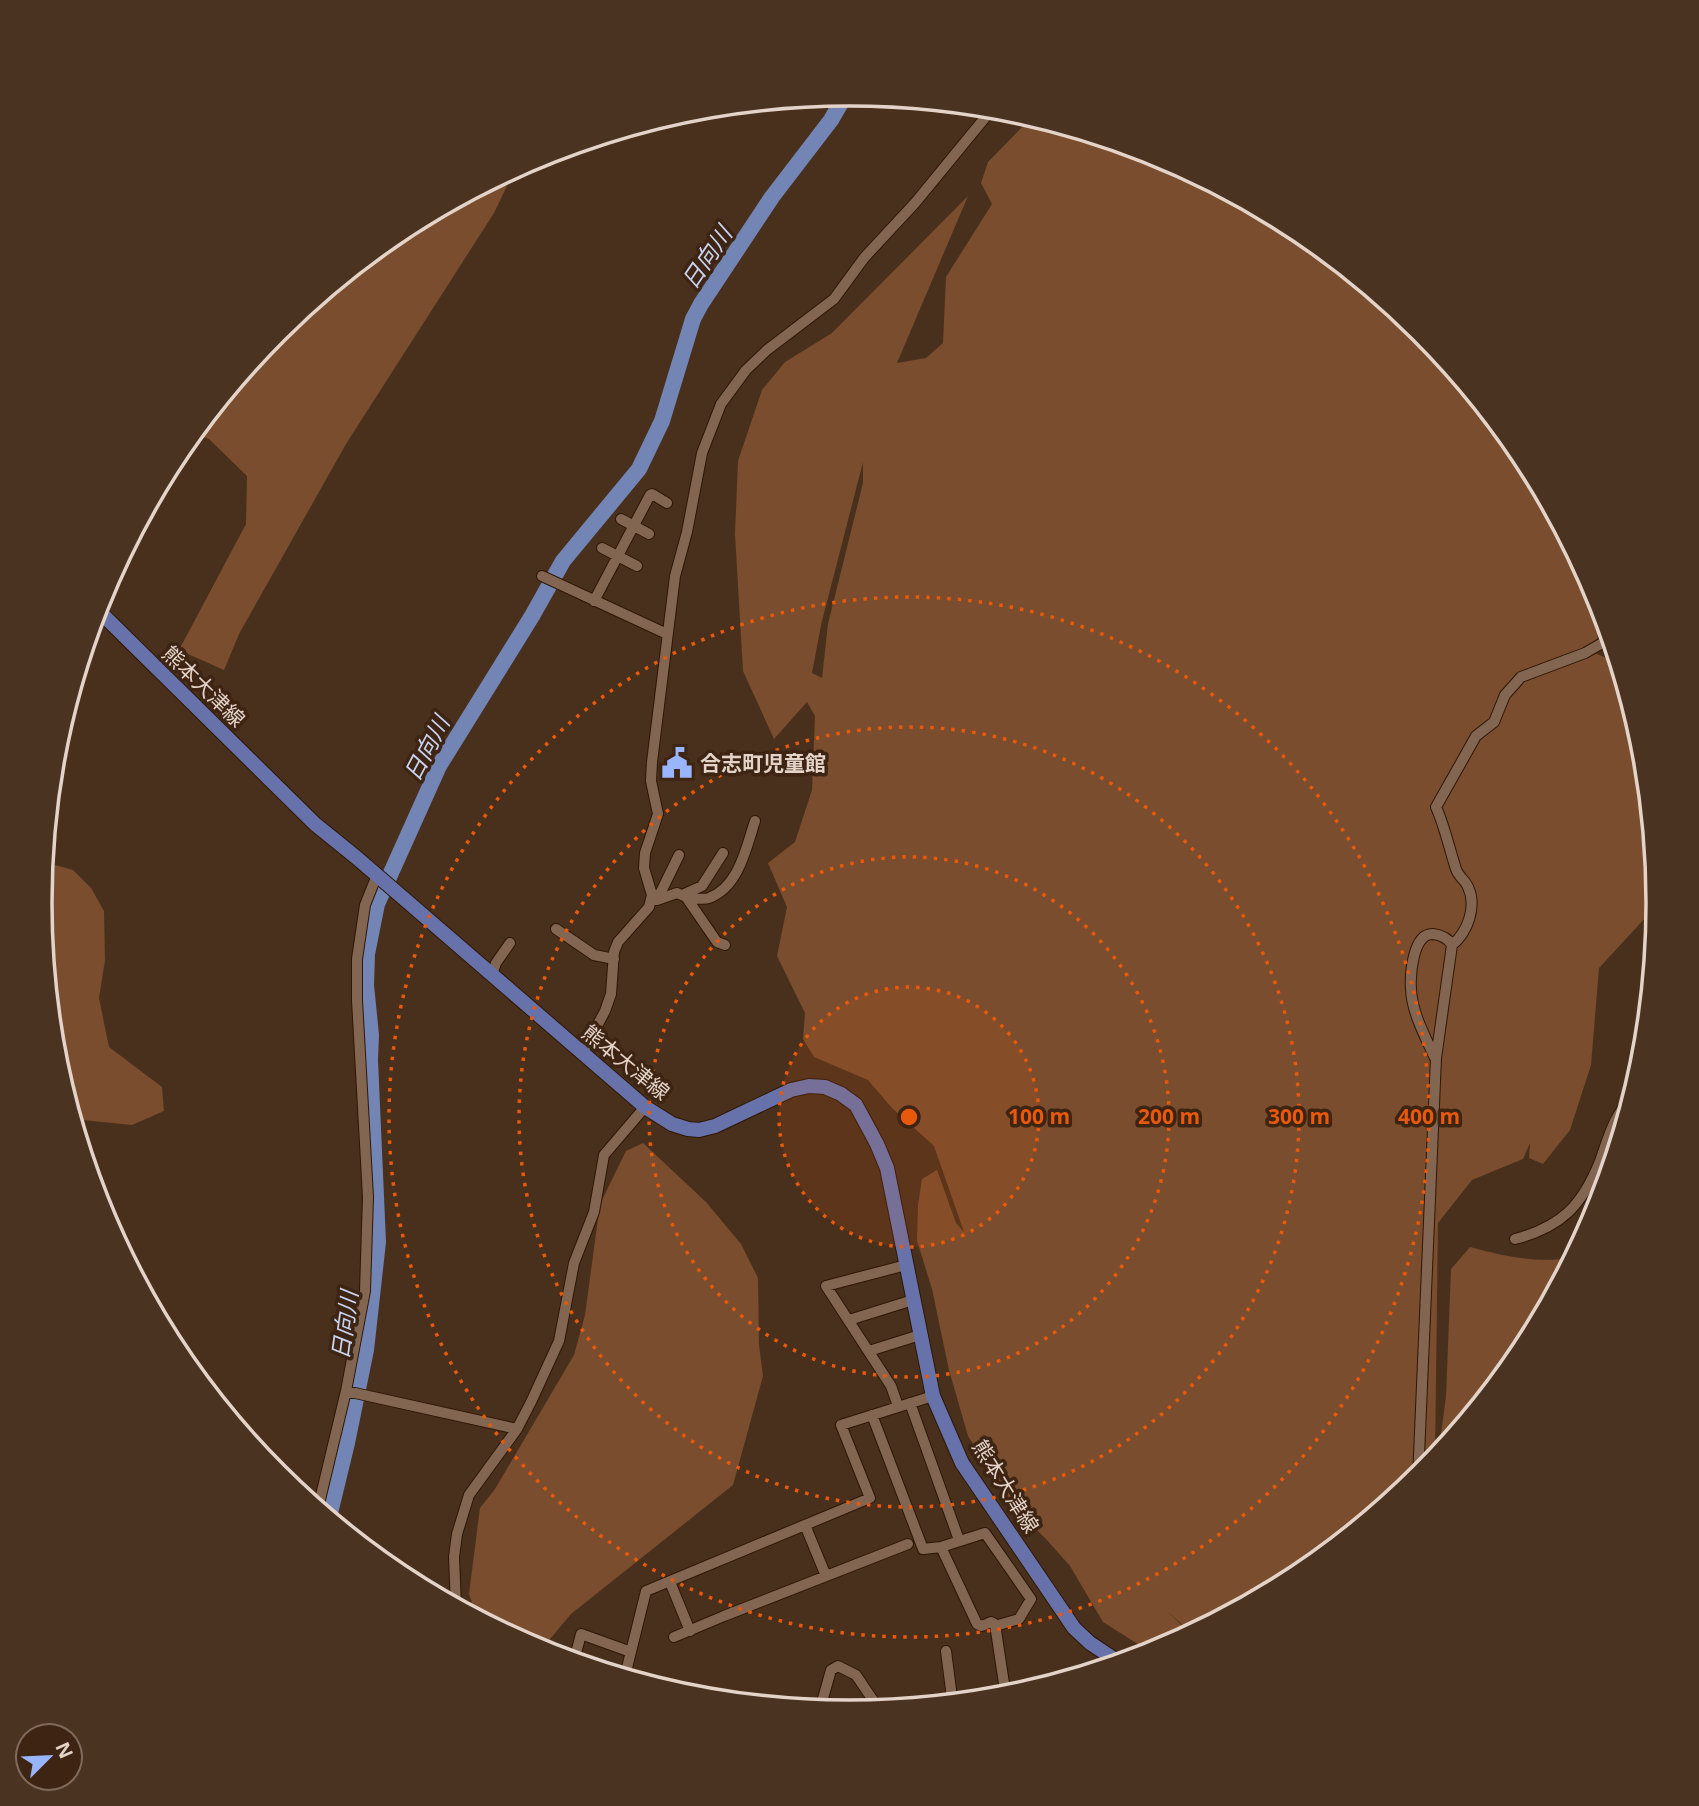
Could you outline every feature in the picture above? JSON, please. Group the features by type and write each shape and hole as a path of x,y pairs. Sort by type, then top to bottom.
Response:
{"main road":[{"name":"熊本大津線","path":"106,618 315,824 645,1107 672,1124 699,1129 715,1126 791,1090 809,1086 825,1087 856,1105 866,1120 887,1168 933,1396 962,1463 1074,1628 1110,1657"}],"street":[{"path":"654,900 644,868 645,853 658,814 651,781 667,634 675,576 687,532 702,453 721,404 746,370 767,350 834,299 864,258 915,203 985,118"},
{"path":"594,601 650,495 667,503"},
{"path":"621,519 649,534"},
{"path":"602,548 637,566"},
{"path":"542,576 667,634"},
{"path":"1419,1461 1436,1060 1452,945 1460,938 1474,906 1468,886 1457,873 1445,826 1436,807 1476,736 1494,722 1505,695 1521,677 1585,653 1602,643"},
{"path":"654,900 677,893 708,898 725,886 743,859 755,821"},
{"path":"684,896 702,886 723,853"},
{"path":"582,1054 611,994 618,942 654,900 679,855"},
{"path":"320,1499 346,1391 365,1291 368,1197 357,958 365,905 379,877"},
{"path":"684,896 716,942 725,945"},
{"path":"556,929 594,955 614,959"},
{"path":"1436,1060 1417,1017 1411,990 1417,944 1421,937 1430,934 1443,936 1452,945"},
{"path":"492,975 496,963 510,943"},
{"path":"456,1595 454,1557 457,1534 469,1495 517,1429 559,1341 574,1263 594,1212 604,1155 645,1107"},
{"path":"1515,1239 1534,1234 1561,1220 1585,1191 1615,1121"},
{"path":"906,1265 826,1286 904,1404 959,1540"},
{"path":"849,1321 913,1300"},
{"path":"869,1351 920,1335"},
{"path":"346,1391 517,1429"},
{"path":"627,1668 646,1591 870,1498 841,1425 933,1396"},
{"path":"872,1415 923,1549 985,1533 1031,1599 1019,1619 995,1626"},
{"path":"804,1525 826,1576"},
{"path":"674,1637 908,1544"},
{"path":"941,1546 977,1624 982,1626 991,1622 995,1626 1004,1685"},
{"path":"670,1582 690,1631"},
{"path":"576,1651 581,1634 631,1652"},
{"path":"946,1651 951,1693"},
{"path":"823,1699 831,1670 838,1666 856,1675 872,1699"}],"shaded area":[{"path":"1024,125 1106,148 1202,188 1292,240 1335,271 1413,339 1482,418 1540,505 1564,550 1598,632 1595,653 1607,658 1631,748 1640,799 1645,851 1646,917 1599,968 1591,1065 1570,1130 1543,1164 1529,1158 1530,1143 1523,1159 1472,1180 1438,1223 1435,1443 1375,1502 1292,1566 1248,1593 1184,1626 1167,1611 1183,1626 1139,1645 1103,1622 1070,1566 1017,1511 968,1436 949,1370 932,1289 917,1241 922,1179 937,1170 956,1223 964,1232 934,1146 892,1108 868,1080 814,1057 803,1039 805,1013 777,956 787,907 768,863 795,842 812,790 815,716 807,702 774,739 743,671 735,534 738,461 762,390 785,362 832,333 968,196 897,363 926,358 943,343 946,277 992,204 981,183 988,162","holes":["863,462 863,483 828,624 822,678 812,673 821,625"]},
{"path":"508,183 494,213 346,444 239,634 224,670 179,650 246,524 247,476 209,439 203,437 250,378 286,339 324,304 407,240"},
{"path":"53,865 73,870 91,888 104,911 105,960 99,998 109,1047 162,1087 164,1111 132,1125 83,1120 59,1007 54,955"},
{"path":"643,1143 706,1202 741,1244 758,1278 759,1345 763,1376 733,1485 571,1614 549,1641 473,1605 469,1594 480,1508 495,1489 574,1355 585,1315 600,1204 626,1151"},
{"path":"1470,1247 1521,1258 1563,1259 1540,1302 1512,1346 1482,1388 1440,1437 1446,1397 1451,1269"}],"waterway":[{"name":"日向川","path":"331,1508 366,1350 378,1242 371,1035 366,985 367,954 377,904 439,766 563,561 639,469 662,421 693,319 701,304 772,197 839,106"}],"place":[{"name":"合志町児童館","path":"677,763"}]}
